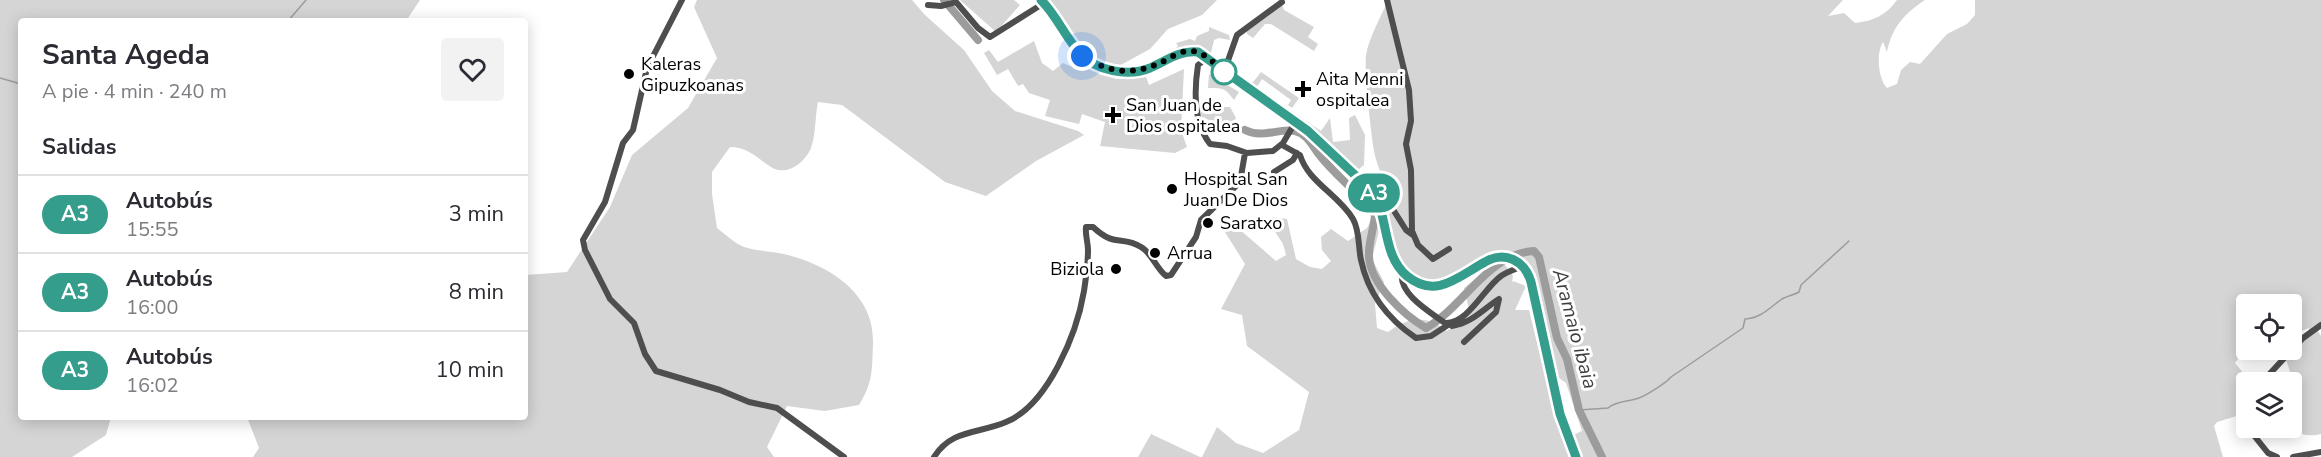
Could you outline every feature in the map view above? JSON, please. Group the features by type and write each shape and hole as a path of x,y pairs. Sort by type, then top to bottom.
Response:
{"main road":[{"path":"1043,1 1082,56 1110,70 1128,72 1146,69 1189,51 1207,58 1363,182 1380,204 1390,247 1402,272 1419,284 1439,287 1453,282 1484,262 1500,257 1513,259 1523,266 1531,282 1560,414 1576,457"}],"street":[{"path":"682,0 647,68 633,130 623,143 605,202 584,234 585,250 613,303 634,323 643,350 656,371 720,390 749,402 777,408 844,457"},
{"path":"1387,0 1409,90 1411,121 1406,144 1411,173 1413,235 1418,245 1433,259 1449,249"},
{"path":"928,5 960,5 978,28 990,38 1043,1"},
{"path":"1224,72 1237,35 1282,2"},
{"path":"1207,58 1198,65 1197,69 1196,107 1199,127 1210,144 1227,146 1245,153 1272,151 1282,145 1293,128"},
{"path":"1282,145 1299,154 1303,166 1335,197 1353,219 1365,278 1380,306 1396,324 1416,338 1431,336 1451,323 1472,308 1502,275 1523,266"},
{"path":"934,457 949,439 966,431 995,426 1020,413 1047,382 1068,350 1084,290 1088,250 1086,227 1093,227 1108,240 1137,244 1145,248 1161,272 1166,276 1171,275 1196,237 1201,220 1240,182 1245,153"},
{"path":"1274,172 1299,154"},
{"path":"1363,182 1371,180 1377,184 1406,230 1413,235"},
{"path":"1402,272 1404,286 1412,297 1445,323 1451,323 1452,326 1464,323 1485,311 1499,299 1496,312 1464,342"},
{"path":"2271,372 2303,338 2321,325"},
{"path":"2256,438 2268,453 2277,457"},
{"path":"2293,457 2321,452"}],"shaded area":[{"path":"0,0 420,0 408,18 18,18 18,420 110,420 106,435 72,457 0,457"},
{"path":"697,0 912,0 925,15 964,50 992,91 1015,111 1078,131 1084,135 1036,161 986,196 945,182 842,105 818,102 811,148 800,163 789,169 777,170 747,151 730,147 712,172 712,194 717,228 744,247 801,259 832,274 858,296 872,326 871,376 859,405 825,411 787,406 767,447 774,457 253,457 259,448 248,420 528,420 528,275 567,272 610,207 632,155 688,108 717,58 694,7"},
{"path":"960,0 1014,0 1020,5 996,32"},
{"path":"1046,0 1217,0 1202,15 1168,29 1150,49 1117,67 1085,54"},
{"path":"1388,0 1843,0 1828,16 1844,13 1855,23 1879,16 1897,0 1925,0 1900,22 1892,35 1887,52 1883,42 1879,59 1880,72 1887,88 1897,84 1901,70 1910,62 1920,64 1947,34 1967,24 1975,15 1975,0 2321,0 2321,323 2309,331 2309,328 2302,331 2302,294 2236,294 2237,360 2235,363 2243,372 2236,372 2236,416 2217,422 2214,426 2223,457 1582,457 1573,435 1582,431 1566,383 1559,378 1534,279 1521,258 1508,252 1496,252 1485,256 1454,277 1430,282 1421,279 1401,261 1395,249 1386,195 1374,151 1366,63 1370,41"},
{"path":"1282,5 1284,10 1314,27 1308,37 1318,44 1314,51 1271,24 1265,24 1253,38 1247,34 1246,30"},
{"path":"1209,27 1229,35 1230,40 1219,38 1214,40 1211,53 1194,48 1176,52 1175,49 1178,46 1176,43 1190,39 1195,41 1197,36 1209,31"},
{"path":"1034,41 1042,63 1053,71 1063,63 1070,66 1077,64 1116,79 1146,77 1149,85 1184,69 1181,130 1187,147 1175,153 1100,146 1105,122 1082,114 1079,124 1045,116 1050,100 1029,93 1023,84 1018,86 1008,69 997,75 984,53 989,50 998,62"},
{"path":"1261,72 1299,98 1292,108 1288,105 1291,100 1262,79 1257,87 1321,131 1330,118 1333,142 1350,140 1349,118 1355,115 1365,135 1364,165 1359,169 1352,167 1325,140 1250,86"},
{"path":"1209,74 1239,92 1234,100 1224,90 1208,88"},
{"path":"1199,107 1230,107 1236,118 1228,128 1202,117"},
{"path":"1377,209 1381,223 1372,259 1384,282 1375,304 1377,328 1388,332 1411,320 1425,320 1447,331 1470,314 1464,288 1492,265 1505,265 1513,276 1512,283 1513,281 1526,286 1515,310 1529,310 1548,388 1569,457 1202,457 1217,427 1236,443 1263,453 1299,430 1309,392 1247,346 1242,315 1221,309 1245,264 1223,229 1238,228 1276,261 1286,255 1283,244 1272,227 1274,217 1287,219 1296,259 1310,267 1322,269 1331,261 1322,250 1321,237 1331,229 1348,241 1367,228"},
{"path":"2317,330 2321,336 2321,434 2317,435 2302,434 2302,372 2290,372 2286,360 2302,360 2304,338"},
{"path":"1151,434 1200,457 1138,457"}],"waterway":[{"path":"291,18 306,0"},
{"name":"Aramaio ibaia","path":"944,0 978,40"},
{"path":"0,78 18,83"},
{"name":"Aramaio ibaia","path":"1245,130 1258,134 1288,130 1302,134 1362,199 1375,215 1369,252 1371,268 1390,298 1426,328 1440,319 1489,271 1503,261 1517,254 1534,251 1539,257 1557,338 1567,359 1579,410 1602,457"},
{"path":"1579,410 1608,408 1639,398 1656,389 1743,328 1745,319 1761,314 1782,299 1799,292 1801,285 1849,241"}],"bus line":[{"name":"A3","path":"1041,0 1082,56 1094,64 1110,70 1128,72 1146,69 1178,54 1189,51 1198,52 1296,121 1373,192 1380,204 1390,247 1397,265 1402,272 1419,284 1433,287 1446,285 1495,257 1513,259 1523,266 1531,282 1563,425 1576,457"}],"place":[{"name":"Kaleras Gipuzkoanas","path":"629,74"},
{"name":"Aita Menni ospitalea","path":"1303,89"},
{"name":"San Juan de Dios ospitalea","path":"1113,115"},
{"name":"Hospital San Juan De Dios","path":"1172,189"},
{"name":"Saratxo","path":"1208,223"},
{"name":"Arrua","path":"1155,253"},
{"name":"Biziola","path":"1116,269"}],"route":[{"path":"1082,56 1110,70 1128,72 1146,69 1178,54 1189,51 1198,52 1224,72"}]}
